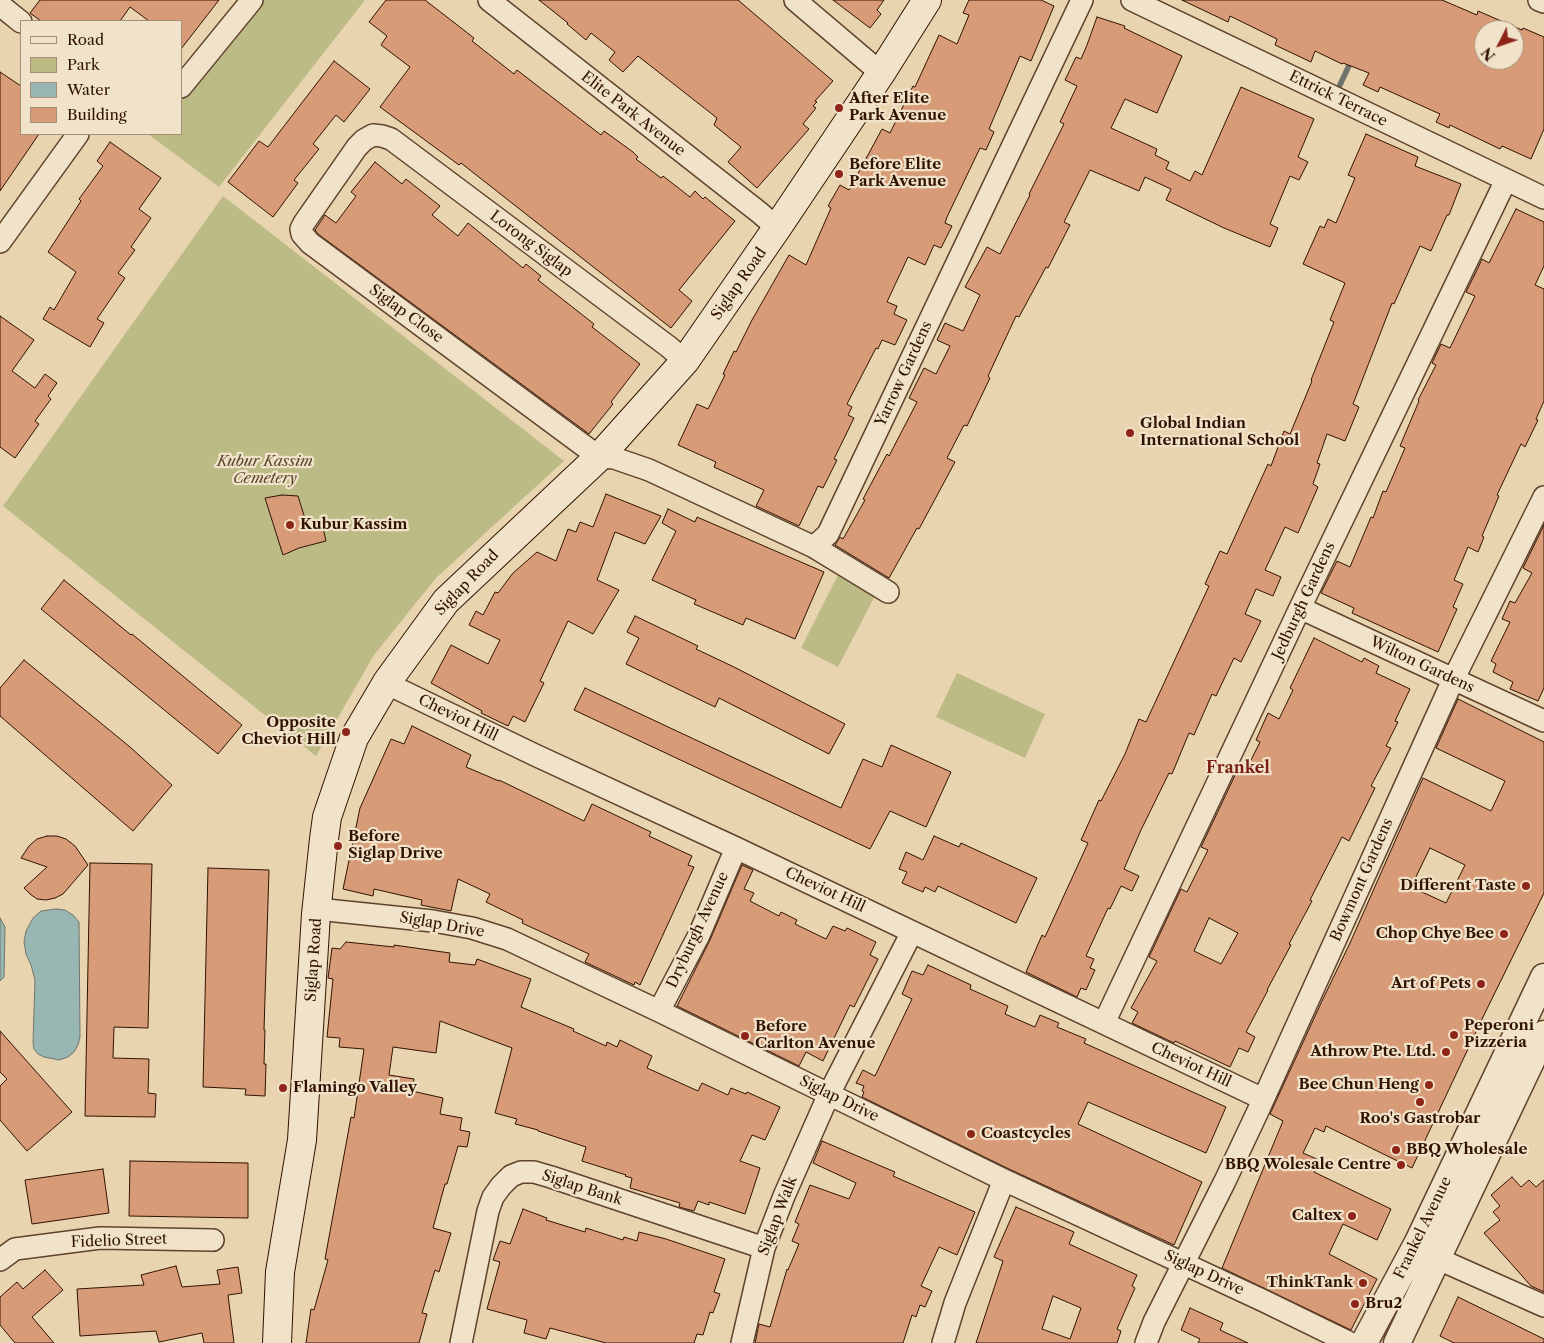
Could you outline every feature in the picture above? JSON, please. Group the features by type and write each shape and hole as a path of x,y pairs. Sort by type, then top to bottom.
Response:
{"main road":[{"name":"Siglap Road","path":"277,1342 280,1272 302,1140 316,914 327,817 354,738 387,682 446,601 607,457 685,361 778,228 927,0"}],"street":[{"path":"182,86 252,0"},
{"path":"795,0 881,73"},
{"name":"Yarrow Gardens","path":"814,547 828,534 1082,0"},
{"name":"Ettrick Terrace","path":"1132,0 1544,198"},
{"path":"1539,0 1544,2"},
{"name":"Elite Park Avenue","path":"494,2 778,228"},
{"path":"0,242 77,135"},
{"name":"Siglap Close","path":"372,135 357,147 304,223 301,229 302,234 310,243 607,457"},
{"name":"Lorong Siglap","path":"372,135 391,139 669,347 685,361"},
{"name":"Jedburgh Gardens","path":"1104,1023 1300,608 1506,180"},
{"path":"607,457 649,470 814,547 888,592"},
{"name":"Bowmont Gardens","path":"1146,1343 1154,1322 1184,1264 1263,1098 1453,680 1544,497"},
{"name":"Wilton Gardens","path":"1300,608 1544,721"},
{"name":"Cheviot Hill","path":"387,682 535,755 736,848 1263,1098"},
{"name":"Dryburgh Avenue","path":"659,1011 699,935 736,848"},
{"name":"Siglap Drive","path":"316,914 317,909 433,921 481,930 507,939 659,1011 1004,1180 1350,1343"},
{"name":"Siglap Walk","path":"742,1343 764,1248 784,1196 829,1094 912,932"},
{"name":"Frankel Avenue","path":"1364,1343 1418,1242 1544,977"},
{"name":"Frankel Avenue","path":"1397,1343 1544,1034"},
{"name":"Siglap Bank","path":"461,1343 488,1211 493,1197 501,1186 511,1176 521,1172 534,1172 551,1177 764,1248"},
{"path":"943,1343 955,1302 1004,1180"},
{"name":"Fidelio Street","path":"0,1260 15,1248 100,1238 213,1240"},
{"path":"1436,1258 1544,1306"}],"green space":[{"path":"256,0 365,0 219,187 149,135 182,135 182,91"},
{"name":"Kubur Kassim Cemetery","path":"223,196 564,461 436,578 374,655 316,756 3,506"},
{"path":"838,575 876,594 838,667 801,648"},
{"path":"957,673 1045,714 1025,758 936,717"}],"water":[{"path":"65,910 79,922 80,1037 74,1052 68,1057 59,1060 44,1057 34,1049 35,980 24,942 26,931 33,918 41,911"},
{"path":"0,918 5,927 4,977 0,981"}],"building":[{"path":"40,0 219,0 182,48 182,20 148,20 130,7 121,20 40,20 30,13"},
{"path":"386,0 425,0 474,38 472,41 514,74 517,70 601,135 604,131 633,152 638,157 636,159 661,178 663,176 690,197 695,191 703,199 705,197 735,221 679,290 692,301 671,328 461,163 459,165 380,107 410,67 381,45 387,36 369,22"},
{"path":"539,0 738,0 833,81 815,101 817,102 813,106 816,108 803,124 809,129 757,188 728,162 741,147 714,125 717,118 638,56 623,72 609,60 615,52 591,33 586,40"},
{"path":"833,0 884,0 877,10 881,14 870,28"},
{"path":"969,0 1041,0 1054,6 1031,61 1020,56 989,129 994,132 986,150 980,148 947,217 945,223 952,226 941,248 934,245 925,265 908,257 887,302 897,306 894,314 907,320 895,345 882,340 878,349 876,348 847,404 852,407 848,415 854,418 834,459 837,460 823,488 818,486 799,526 756,506 764,490 714,467 716,462 678,445 697,404 708,409 725,375 723,374 734,351 736,352 789,255 806,265 831,208 828,206 840,185 849,190 882,129 890,133 913,86 915,87 939,35 957,44 969,15 963,13"},
{"path":"1182,0 1442,0 1477,15 1478,11 1499,20 1474,20 1474,70 1524,70 1524,28 1544,37 1544,129 1531,159 1502,146 1500,149 1450,125 1449,128 1436,122 1440,114 1380,87 1378,92 1363,85 1369,73 1342,64 1315,51 1311,62 1275,45 1277,39 1230,16 1228,22"},
{"path":"1097,17 1125,26 1124,28 1182,56 1157,113 1125,99 1111,128 1157,149 1155,155 1169,162 1166,169 1190,181 1195,171 1202,175 1241,87 1314,119 1298,157 1308,162 1299,180 1290,176 1270,224 1278,228 1270,247 1224,228 1166,200 1171,189 1145,177 1139,191 1090,170 1064,222 1070,225 1048,268 1046,267 1019,317 1016,316 967,426 964,425 947,458 955,462 919,529 917,528 889,578 835,545 840,537 843,539 865,500 863,499 887,454 889,456 917,402 909,398 924,368 936,374 950,346 937,340 945,323 963,331 980,295 965,287 987,247 1000,254 1030,195 1064,124 1060,122 1077,86 1065,80 1076,57 1081,59"},
{"path":"334,61 370,89 344,122 336,115 313,144 319,149 294,180 298,183 273,217 228,182 259,141 268,147"},
{"path":"0,72 20,85 20,135 38,135 0,191"},
{"path":"1366,134 1418,157 1415,166 1461,184 1449,215 1447,215 1431,251 1420,246 1394,304 1392,303 1353,404 1359,407 1345,441 1327,434 1317,463 1320,464 1313,484 1318,487 1298,533 1285,527 1265,570 1281,577 1273,596 1256,589 1245,614 1261,621 1241,662 1234,658 1216,696 1212,694 1194,735 1189,733 1172,774 1169,773 1141,830 1124,869 1139,876 1132,891 1121,886 1110,909 1108,908 1086,956 1094,959 1090,968 1095,970 1086,990 1081,988 1077,997 1026,972 1042,935 1045,937 1088,843 1081,840 1099,800 1101,801 1125,754 1139,719 1146,722 1209,586 1205,584 1220,551 1227,554 1268,464 1271,466 1284,431 1290,434 1312,381 1334,322 1330,320 1345,283 1303,264 1320,226 1324,228 1328,219 1336,223 1355,178 1348,175"},
{"path":"110,142 161,178 139,209 151,218 131,247 135,250 118,273 125,278 97,319 104,323 90,347 43,319 50,307 54,310 76,272 48,252 81,201 79,199 103,166 97,161"},
{"path":"375,162 402,184 406,179 440,206 432,215 458,236 468,223 523,268 526,264 541,276 538,280 594,324 592,327 640,364 611,402 613,404 589,434 318,234 315,230 325,215 336,223 356,196 351,192"},
{"path":"1516,209 1544,222 1544,266 1535,285 1544,289 1544,401 1536,419 1538,420 1525,447 1521,444 1497,495 1499,496 1482,536 1484,537 1478,552 1468,547 1454,580 1463,584 1453,607 1457,609 1438,652 1352,613 1354,608 1321,593 1337,561 1350,567 1371,517 1373,518 1383,491 1386,492 1405,448 1400,446 1418,400 1436,365 1432,363 1441,344 1450,348 1475,296 1466,292 1482,259 1489,263"},
{"path":"0,316 34,340 12,371 35,388 45,374 57,383 48,396 51,399 35,421 39,424 15,458 0,447"},
{"path":"606,494 661,516 645,544 615,532 597,580 619,590 593,634 568,621 540,681 544,683 525,722 513,716 508,726 481,713 482,711 431,683 451,645 488,664 500,640 469,625 476,611 483,615 495,592 498,593 513,573 537,552 556,561 568,529 576,532 580,522 593,527"},
{"name":"Kubur Kassim","path":"282,495 298,496 307,525 322,524 326,541 299,548 283,555 265,498"},
{"path":"668,509 695,522 697,517 824,572 795,639 746,618 743,625 694,604 696,600 652,580 676,531 662,523"},
{"path":"1544,525 1544,688 1538,701 1510,689 1513,682 1493,672 1496,664 1491,661 1510,622 1502,619 1510,601 1515,603 1532,573 1523,568"},
{"path":"64,580 242,725 218,754 41,609"},
{"path":"635,616 698,646 696,649 845,724 829,754 719,698 715,707 626,664 639,638 627,632"},
{"path":"1314,638 1362,662 1364,658 1379,666 1376,673 1410,689 1395,721 1398,722 1386,746 1391,748 1371,786 1375,788 1349,841 1342,837 1310,900 1312,901 1289,944 1291,945 1246,1032 1255,1037 1248,1052 1239,1048 1230,1067 1132,1023 1138,1012 1131,1008 1157,961 1149,957 1181,889 1187,892 1208,850 1201,847 1238,769 1245,772 1260,742 1256,740 1268,713 1279,719 1293,690 1290,688","holes":["1209,918 1238,933 1221,964 1194,951"]},
{"path":"24,660 130,747 172,785 133,831 0,716 0,688"},
{"path":"585,688 841,808 863,759 882,767 891,745 951,772 926,827 890,811 870,849 574,710"},
{"path":"1458,699 1544,742 1544,893 1412,1168 1326,1126 1324,1132 1315,1128 1303,1153 1319,1160 1314,1172 1391,1209 1377,1240 1343,1224 1329,1254 1377,1279 1351,1330 1222,1268 1283,1121 1270,1114 1350,943 1423,778 1491,811 1505,781 1436,748","holes":["1430,848 1465,865 1446,903 1411,887"]},
{"path":"412,726 471,755 466,767 499,780 584,821 592,804 651,832 649,836 692,856 688,865 694,867 640,985 635,982 634,985 585,962 589,954 522,923 523,920 486,902 490,894 458,879 451,911 421,905 422,900 374,889 373,896 343,889 360,808 391,739 404,744"},
{"path":"57,836 66,839 75,846 88,865 63,894 46,900 37,899 24,888 47,867 21,858 29,846 37,839"},
{"path":"934,836 959,847 961,843 1037,878 1016,923 938,886 935,892 925,887 923,892 902,883 907,872 899,869 906,852 923,860"},
{"path":"90,863 152,864 148,1028 114,1027 113,1058 149,1059 148,1093 156,1094 155,1117 85,1116"},
{"path":"742,865 753,870 744,889 754,893 750,901 779,916 781,912 797,920 795,924 826,939 833,926 845,931 847,928 876,942 870,955 878,959 854,1007 850,1005 823,1061 806,1052 799,1066 677,1006 710,940"},
{"path":"208,868 269,870 264,1030 265,1096 245,1095 246,1089 203,1087"},
{"path":"346,942 394,947 394,945 450,953 449,962 475,965 477,959 531,979 521,1007 574,1029 573,1031 606,1046 607,1042 617,1047 620,1040 652,1056 647,1068 698,1091 702,1083 728,1095 731,1088 746,1094 747,1092 780,1107 765,1140 752,1135 740,1161 760,1168 745,1214 709,1202 709,1205 698,1201 694,1211 679,1207 680,1203 630,1188 632,1178 582,1161 586,1147 515,1124 517,1119 495,1113 512,1048 440,1021 436,1053 393,1047 389,1075 414,1079 412,1091 443,1098 440,1114 462,1118 460,1130 470,1132 467,1147 458,1146 433,1228 451,1233 439,1272 435,1270 422,1313 427,1314 419,1343 306,1343 311,1309 314,1310 328,1260 325,1259 351,1117 354,1118 364,1049 339,1047 340,1038 327,1037 333,979 328,978 332,948 340,949"},
{"path":"928,965 971,985 970,989 1008,1006 1005,1014 1035,1027 1040,1015 1059,1023 1057,1027 1086,1039 1084,1043 1226,1107 1206,1153 1088,1102 1078,1124 1202,1182 1174,1245 1009,1169 862,1097 864,1086 856,1083 863,1070 875,1076 912,999 902,994 912,971 923,975"},
{"path":"0,1031 72,1112 27,1151 0,1120 0,1086 7,1079 0,1072"},
{"path":"822,1141 895,1172 893,1176 975,1212 957,1255 939,1247 921,1286 932,1291 925,1307 920,1305 916,1317 912,1315 903,1343 755,1343 759,1324 770,1327 787,1269 799,1244 792,1241 799,1224 795,1222 810,1185 849,1199 856,1183 813,1163"},
{"path":"130,1161 248,1163 248,1218 129,1216"},
{"path":"103,1169 109,1213 32,1224 25,1180"},
{"path":"1512,1177 1521,1187 1529,1180 1536,1187 1544,1180 1544,1292 1531,1286 1484,1233 1500,1220 1493,1212 1500,1206 1491,1195"},
{"path":"1016,1207 1074,1232 1069,1244 1137,1275 1132,1286 1135,1288 1117,1329 1121,1331 1117,1343 976,1343 1003,1261 994,1257","holes":["1053,1296 1081,1308 1070,1339 1042,1329"]},
{"path":"523,1209 547,1218 546,1220 585,1232 586,1228 623,1240 624,1237 637,1241 639,1232 725,1259 714,1292 720,1294 713,1313 710,1312 703,1335 697,1334 694,1343 606,1343 550,1328 546,1339 524,1333 527,1320 487,1309 500,1262 493,1260 500,1241 510,1244"},
{"path":"176,1266 182,1287 220,1284 217,1270 238,1267 242,1293 228,1295 234,1343 204,1343 202,1333 159,1342 156,1331 80,1336 77,1289 144,1285 141,1275"},
{"path":"45,1270 63,1290 32,1317 54,1343 15,1343 0,1325 0,1297 17,1282 23,1289"},
{"path":"1458,1297 1544,1339 1544,1343 1454,1343 1440,1336"},
{"path":"1190,1308 1223,1323 1220,1330 1248,1343 1198,1343 1200,1339 1181,1330"}],"waterway":[{"path":"1339,87 1352,59"}],"place":[{"name":"After Elite Park Avenue","path":"839,108"},
{"name":"Before Elite Park Avenue","path":"839,174"},
{"name":"Global Indian International School","path":"1130,433"},
{"name":"Kubur Kassim","path":"290,525"},
{"name":"Opposite Cheviot Hill","path":"346,732"},
{"name":"Before Siglap Drive","path":"338,846"},
{"name":"Different Taste","path":"1526,886"},
{"name":"Chop Chye Bee","path":"1504,934"},
{"name":"Art of Pets","path":"1481,984"},
{"name":"Peperoni Pizzeria","path":"1454,1035"},
{"name":"Before Carlton Avenue","path":"745,1036"},
{"name":"Athrow Pte. Ltd.","path":"1446,1052"},
{"name":"Bee Chun Heng","path":"1429,1085"},
{"name":"Flamingo Valley","path":"283,1088"},
{"name":"Roo's Gastrobar","path":"1420,1102"},
{"name":"Coastcycles","path":"971,1134"},
{"name":"BBQ Wholesale","path":"1396,1150"},
{"name":"BBQ Wolesale Centre","path":"1401,1165"},
{"name":"Caltex","path":"1352,1216"},
{"name":"ThinkTank","path":"1363,1283"},
{"name":"Bru2","path":"1355,1304"}],"district":[{"name":"Frankel","path":"1238,768"}]}
